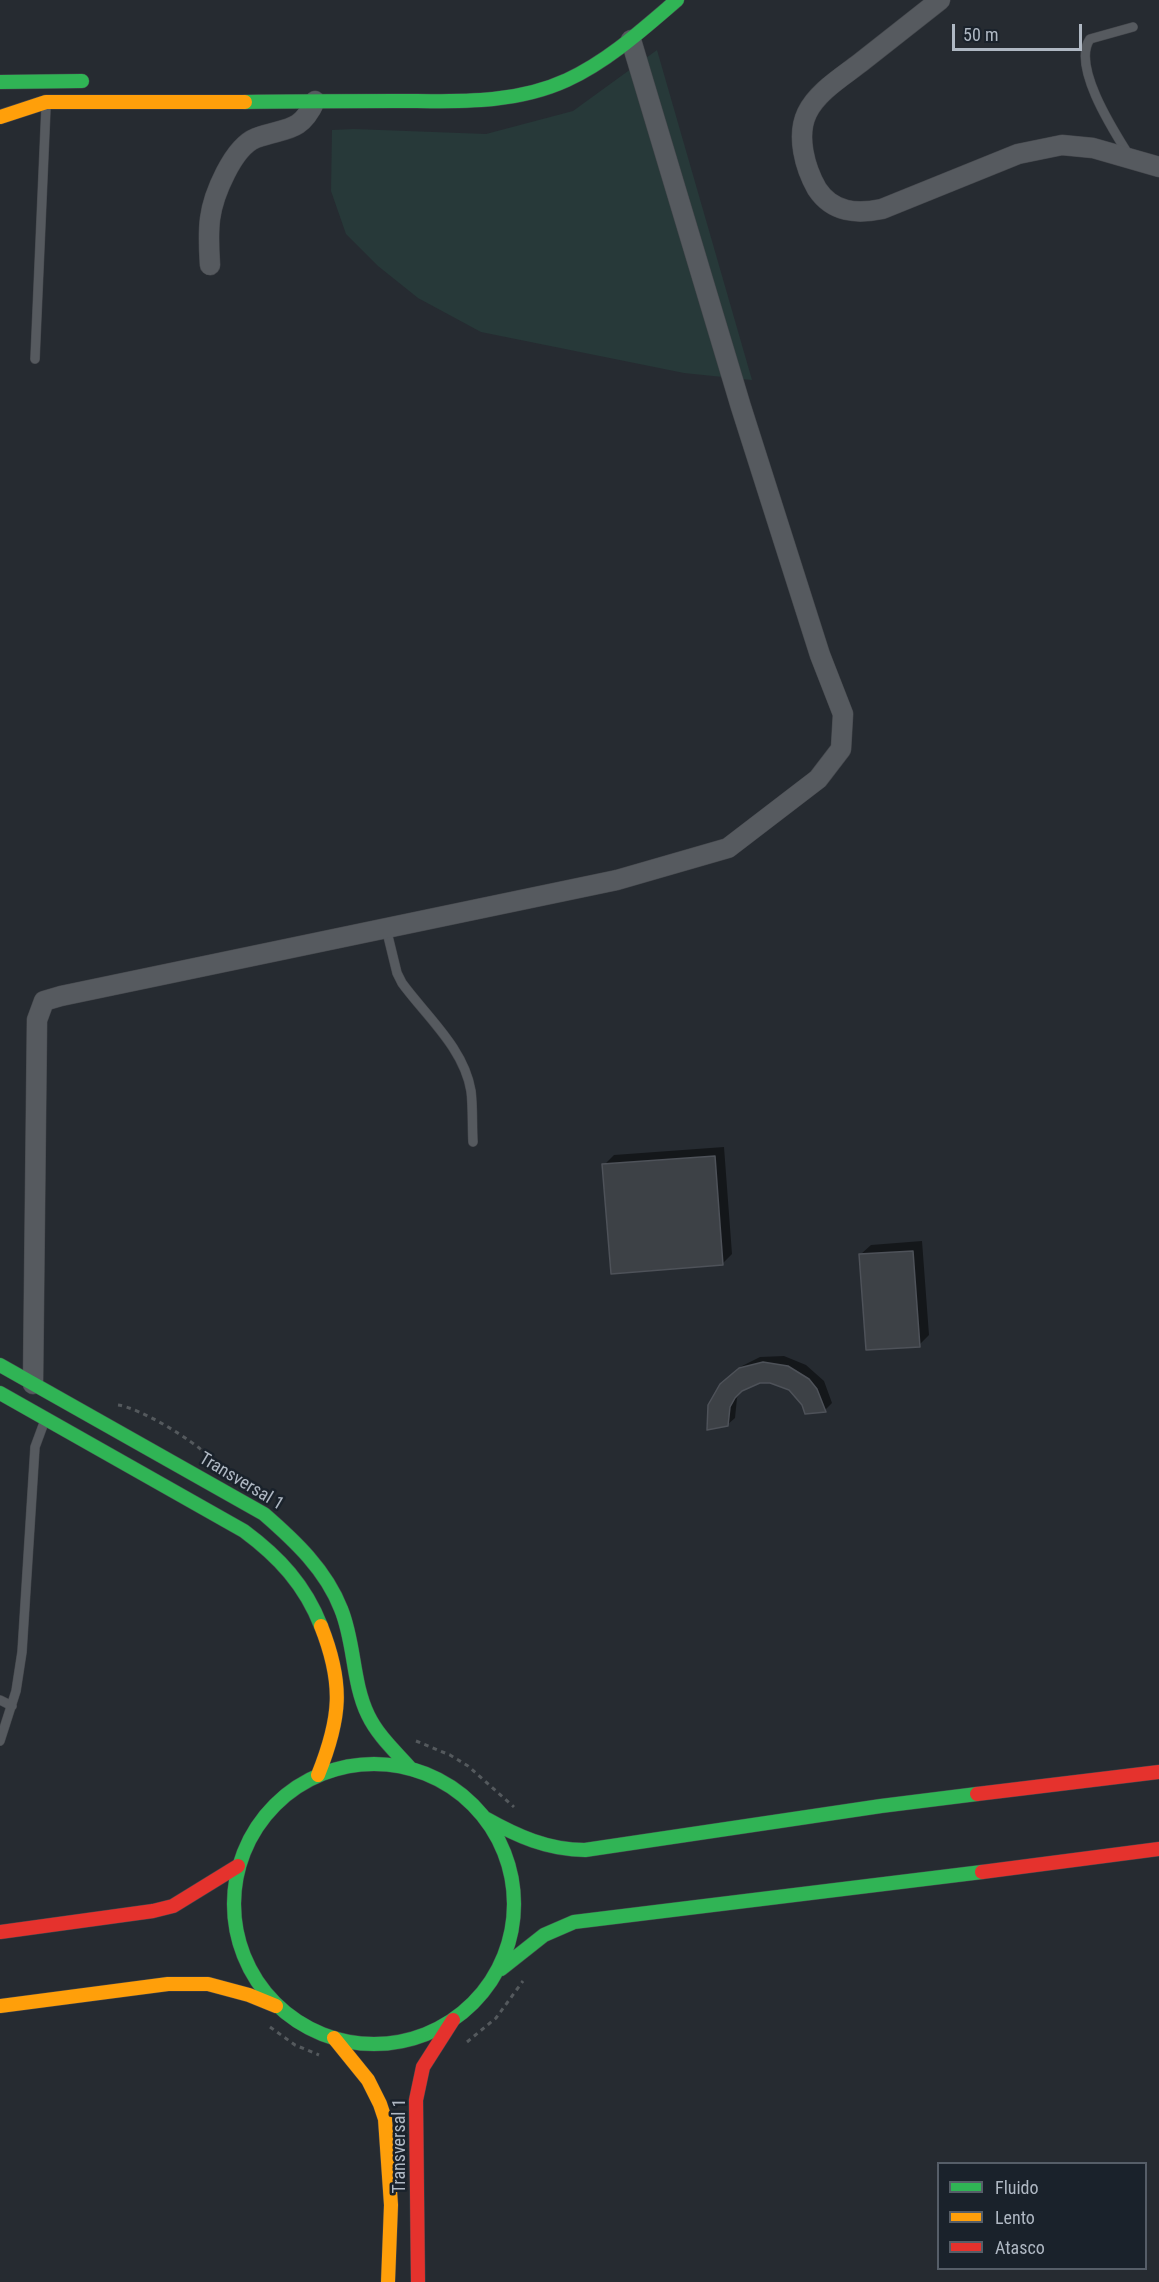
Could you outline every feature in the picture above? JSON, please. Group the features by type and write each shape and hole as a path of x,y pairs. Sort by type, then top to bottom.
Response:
{"street":[{"path":"0,103 484,101 564,82 598,64 631,40 677,0"},
{"path":"940,0 824,91 806,115 802,137 804,159 818,190 830,202 844,210 862,213 882,209 1018,154 1062,145 1093,148 1159,167"},
{"path":"33,1384 37,1020 44,1001 617,880 728,848 818,778 841,749 843,714 820,655 741,407 631,40"},
{"path":"0,70 23,81"},
{"path":"0,82 92,81"},
{"path":"210,265 208,237 210,216 233,158 241,147 255,139 296,126 309,113 315,101"},
{"path":"0,117 46,102"},
{"name":"Transversal 1","path":"0,1365 264,1514 292,1538 328,1582 338,1603 346,1624 362,1699 369,1717 411,1769"},
{"path":"0,1393 244,1530 267,1546 299,1583 313,1603 334,1669 335,1729 318,1775"},
{"path":"1159,1772 881,1806 568,1851 531,1842 485,1818 452,1788 411,1769 373,1764 336,1769 318,1775 287,1794 262,1819 248,1841 238,1866 233,1905 239,1943 256,1979 281,2009 297,2021 334,2038 375,2044 396,2042 426,2034 454,2019 477,1999 496,1974 535,1939 561,1925 1159,1849"},
{"path":"485,1818 504,1849 513,1885 514,1922 507,1948 496,1974"},
{"path":"0,1932 153,1911 173,1906 238,1866"},
{"path":"0,2006 168,1984 208,1984 239,1992 281,2009"},
{"name":"Transversal 1","path":"418,2282 416,2100 423,2067 454,2019"},
{"name":"Transversal 1","path":"334,2038 366,2074 379,2098 386,2122 391,2189 392,2248 388,2282"}],"lane":[{"path":"1131,159 1101,110 1085,60 1085,49 1090,39 1133,27"},
{"path":"35,359 46,102"},
{"path":"386,928 397,973 402,983 452,1045 464,1068 470,1090 473,1142"},
{"path":"0,1741 12,1706 22,1652 35,1447 45,1418"},
{"path":"0,1700 12,1706"}],"path":[{"path":"463,2045 496,2018 527,1976"},
{"path":"269,2026 295,2044 327,2059"}],"shaded area":[{"path":"657,50 752,380 684,373 481,332 418,298 378,266 346,234 331,191 332,130 486,134 573,111"}],"building":[{"path":"715,1156 723,1265 611,1274 602,1164"},
{"path":"913,1251 920,1347 866,1350 859,1254"},
{"path":"763,1362 788,1366 809,1379 817,1389 826,1412 805,1414 802,1405 789,1390 770,1383 760,1383 742,1391 735,1398 730,1407 728,1426 707,1430 708,1405 720,1384 739,1368"}],"traffic: fast":[{"path":"245,102 461,101 526,94 567,80 597,64 677,0"},
{"path":"0,82 82,81"},
{"path":"0,1365 264,1514 287,1535 318,1569 335,1595 346,1622 359,1689 368,1715 382,1737 411,1769"},
{"path":"0,1393 244,1531 269,1551 290,1573 315,1611 321,1626"},
{"path":"374,1764 401,1767 428,1775 452,1788 473,1805 498,1838 503,1850 511,1877 514,1904 511,1931 503,1958 490,1982 473,2003 440,2028 428,2033 401,2041 374,2044 347,2041 320,2033 296,2020 275,2003 250,1970 245,1958 237,1931 234,1904 237,1877 245,1850 258,1826 275,1805 308,1780 320,1775 347,1767 374,1764"},
{"path":"485,1818 533,1841 558,1848 585,1850 977,1794"},
{"path":"501,1969 544,1935 574,1922 982,1872"}],"traffic: slow":[{"path":"0,117 46,102 245,102"},
{"path":"318,1775 331,1736 337,1701 333,1666 321,1626"},
{"path":"0,2006 168,1984 208,1984 249,1995 276,2006"},
{"path":"334,2038 368,2080 385,2119 391,2205 388,2282"}],"traffic: jam":[{"path":"977,1794 1159,1772"},
{"path":"982,1872 1159,1849"},
{"path":"0,1932 153,1911 173,1906 238,1866"},
{"path":"418,2282 416,2100 423,2067 453,2020"}]}
